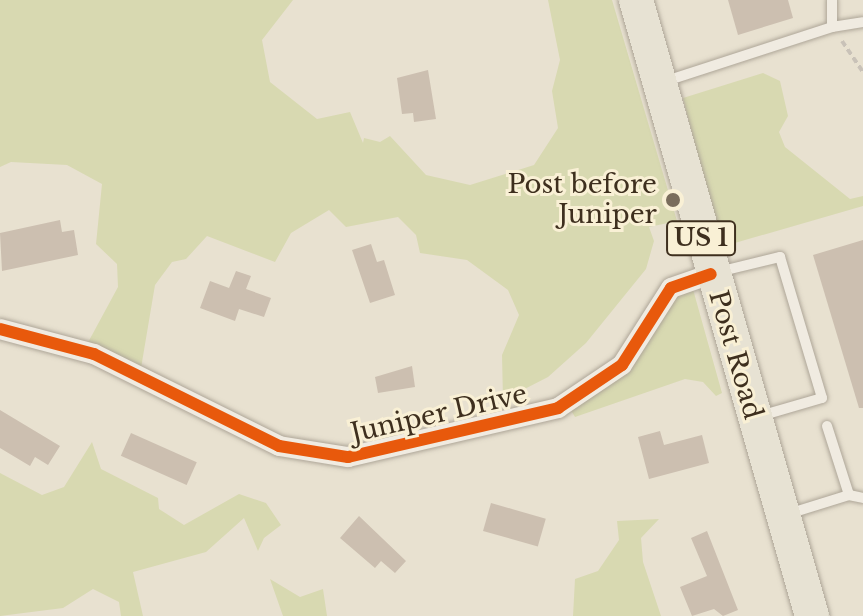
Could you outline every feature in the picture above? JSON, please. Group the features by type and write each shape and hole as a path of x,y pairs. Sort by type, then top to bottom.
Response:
{"main road":[{"name":"Post Road","path":"636,0 711,274 812,616"},
{"path":"801,578 822,616"}],"street":[{"name":"Juniper Drive","path":"0,329 94,354 279,446 348,457 558,408 622,365 671,288 711,274"}],"lane":[{"path":"832,0 832,27"},
{"path":"659,83 832,27 863,22"},
{"path":"711,274 780,257 818,384 822,398 754,418"},
{"path":"827,426 849,495"},
{"path":"783,515 849,495 863,498"}],"path":[{"path":"832,27 863,72"}],"green space":[{"path":"0,0 293,0 262,40 270,82 317,119 350,112 363,143 364,138 380,142 390,136 426,175 470,185 534,165 558,128 552,91 560,60 548,0 612,0 677,221 649,227 654,241 646,269 586,343 548,377 503,400 502,355 519,315 508,290 467,260 420,253 416,235 398,217 346,227 329,210 291,233 275,262 207,236 186,259 172,262 155,285 140,374 85,348 118,287 117,264 96,244 102,184 67,165 11,162 0,167"},
{"path":"763,73 780,81 788,116 779,132 785,147 850,199 863,196 863,206 721,247 683,98"},
{"path":"689,275 722,393 716,396 703,382 685,379 575,417 566,402 615,369"},
{"path":"92,442 101,469 158,498 159,509 184,525 239,494 266,503 281,525 264,538 258,551 244,518 206,552 133,572 143,616 121,616 119,602 93,589 63,608 0,616 0,473 42,495 64,487"},
{"path":"659,519 641,538 643,562 661,616 573,616 575,579 598,571 619,540 617,521"},
{"path":"270,579 300,597 323,589 327,616 283,616"}],"building":[{"path":"728,0 788,0 793,18 738,35"},
{"path":"428,70 436,119 414,122 413,113 402,114 397,78"},
{"path":"60,220 62,232 74,230 78,255 2,271 0,233"},
{"path":"863,240 863,408 859,408 813,255"},
{"path":"371,244 377,262 384,260 395,295 370,303 352,250"},
{"path":"236,271 251,276 246,289 271,298 264,317 239,309 235,321 200,308 210,281 229,288"},
{"path":"412,366 415,387 378,393 375,377"},
{"path":"0,410 60,446 48,465 35,457 30,466 0,448"},
{"path":"660,431 664,445 702,435 709,463 649,479 638,437"},
{"path":"131,433 197,462 187,485 121,456"},
{"path":"491,503 546,519 538,547 483,531"},
{"path":"359,516 406,561 395,573 381,561 375,568 340,538"},
{"path":"707,531 738,610 723,616 714,609 692,616 680,587 707,576 691,538"}],"cycle path":[{"path":"0,329 94,354 279,446 348,457 558,408 622,365 671,288 711,274"}],"place":[{"name":"Post before Juniper","path":"673,200"}]}
